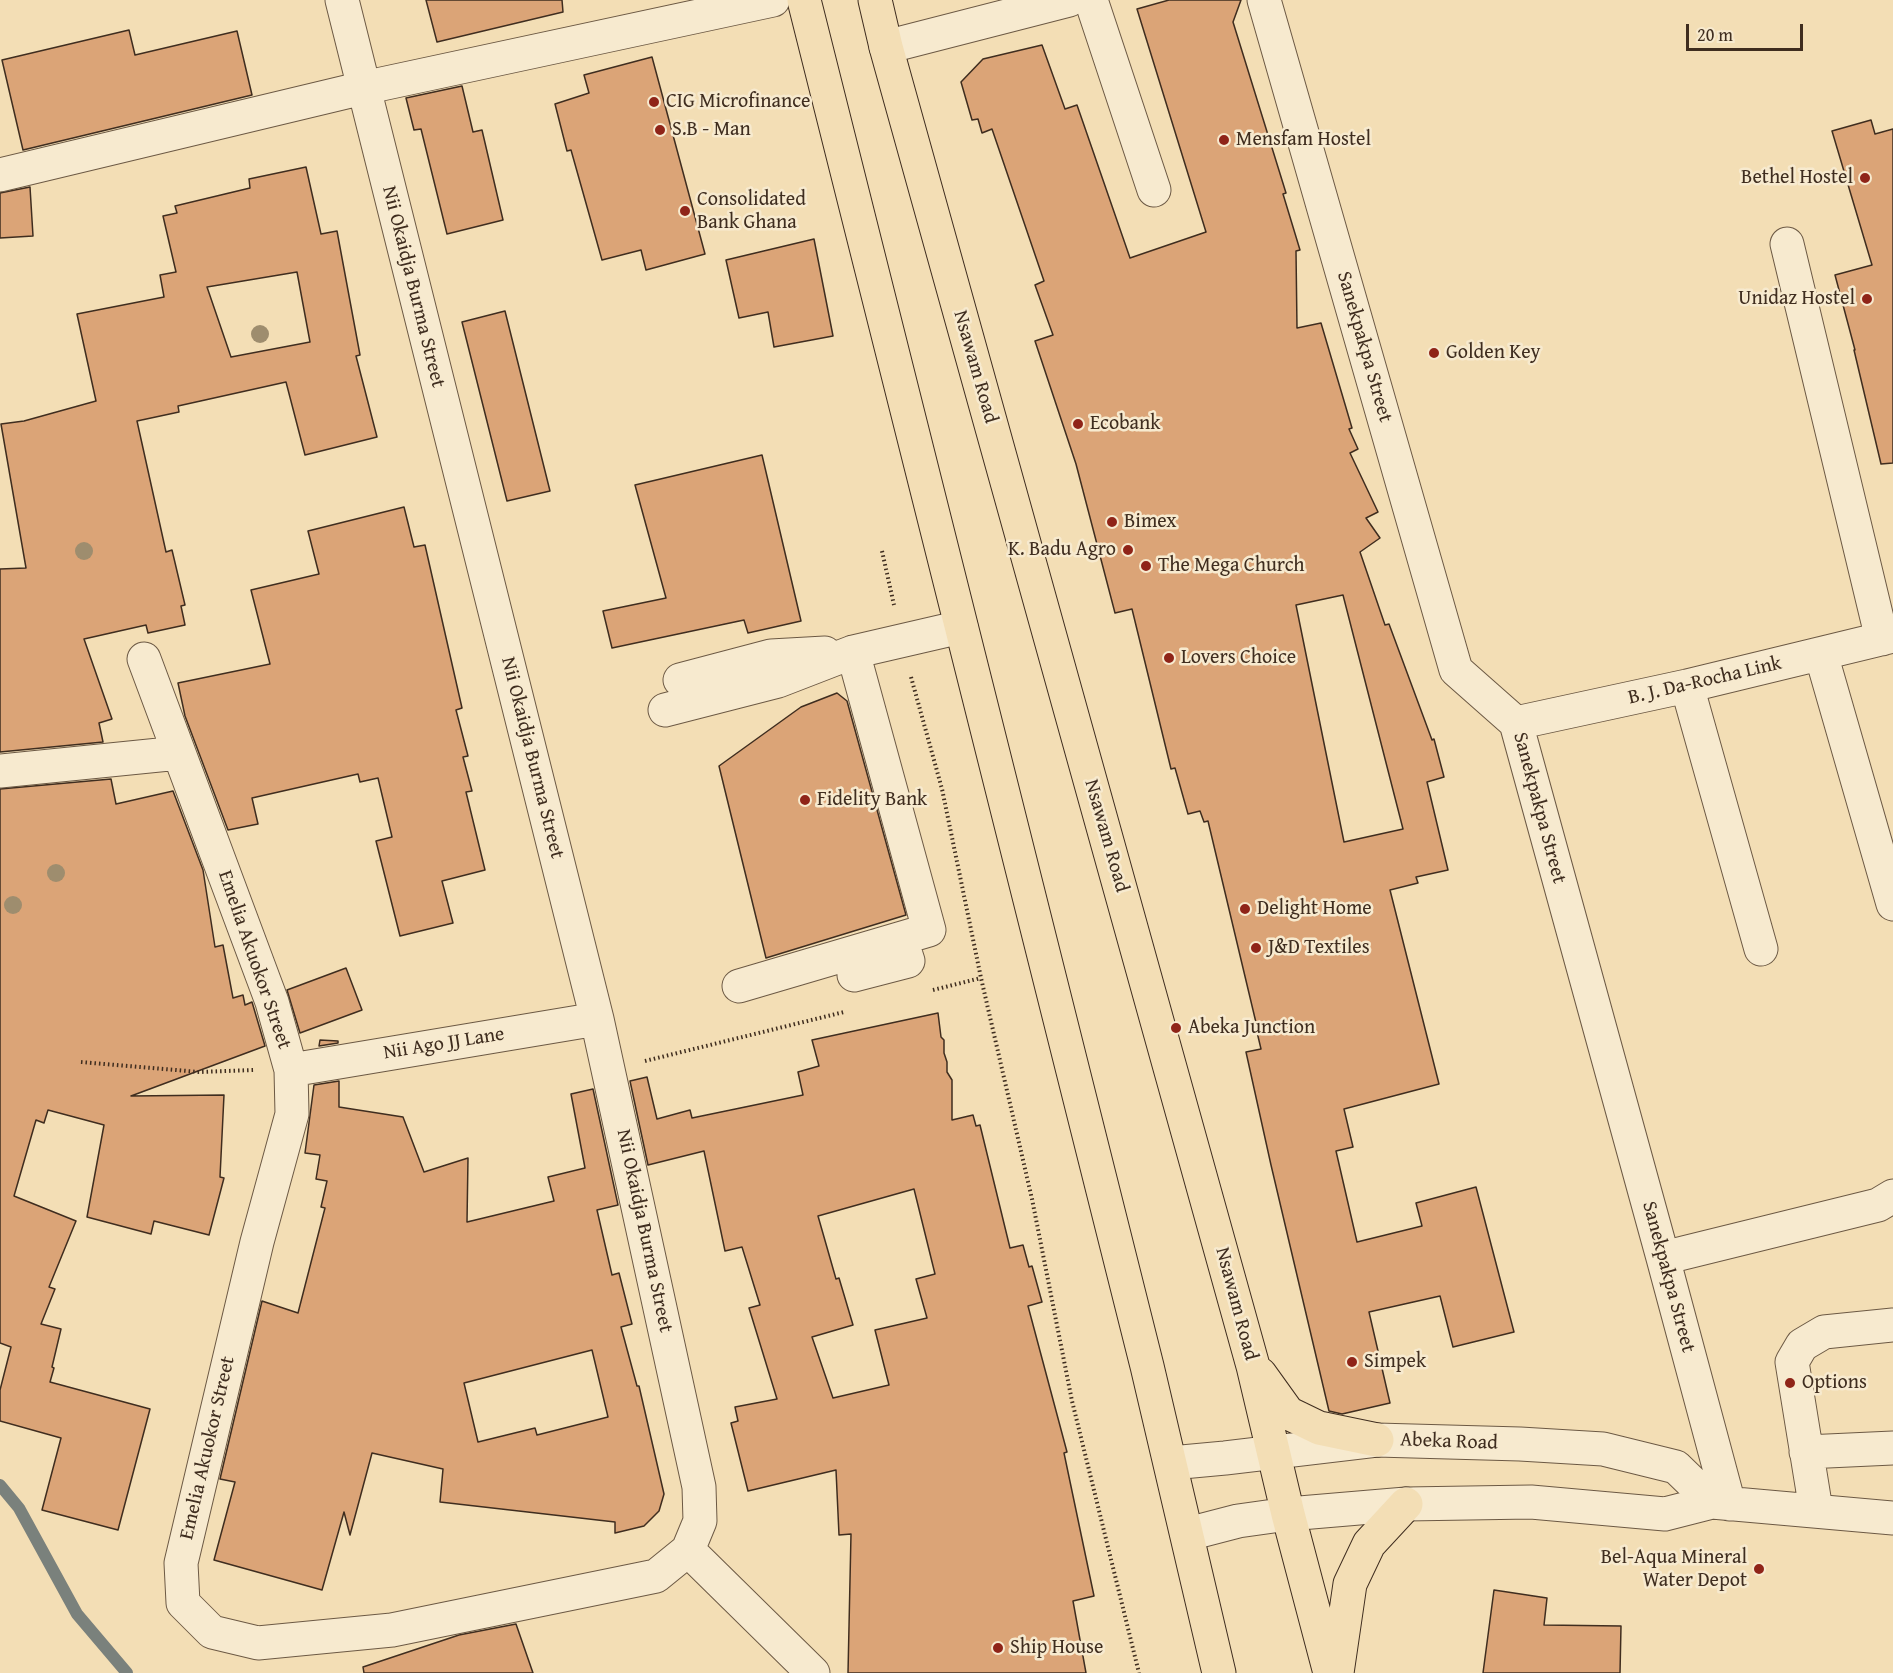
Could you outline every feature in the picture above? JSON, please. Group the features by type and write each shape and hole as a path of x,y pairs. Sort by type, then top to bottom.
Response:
{"highway":[{"path":"804,0 1171,1463 1219,1673"},
{"name":"Nsawam Road","path":"875,0 885,47 1253,1366 1288,1514 1330,1673"},
{"path":"1253,1366 1288,1413 1319,1428 1377,1440"},
{"path":"1337,1673 1350,1584 1369,1544 1406,1504"}],"street":[{"name":"Nii Okaidja Burma Street","path":"342,0 609,1070 699,1487 694,1535"},
{"path":"0,175 363,88 773,0"},
{"path":"885,47 1069,0"},
{"path":"1091,0 1154,190"},
{"name":"Sanekpakpa Street","path":"1264,0 1456,670 1516,723 1663,1258 1720,1503"},
{"path":"1787,244 1888,638"},
{"path":"665,710 778,681 853,652 961,627"},
{"name":"B. J. Da-Rocha Link","path":"1516,723 1687,686 1888,638"},
{"path":"680,680 771,656 853,652"},
{"path":"750,993 929,930 853,652"},
{"path":"1821,654 1893,904"},
{"name":"Emelia Akuokor Street","path":"144,659 272,1002 291,1070 292,1114 257,1242 181,1563 183,1604 212,1632 258,1643 392,1630 656,1576 694,1535"},
{"path":"1687,686 1761,949"},
{"path":"0,771 179,753"},
{"name":"Nii Ago JJ Lane","path":"291,1070 597,1019"},
{"path":"1663,1258 1878,1205 1893,1196"},
{"path":"1816,1510 1792,1362 1802,1345 1824,1332 1893,1325"},
{"name":"Abeka Road","path":"1171,1463 1377,1440 1603,1449 1676,1467 1720,1503"},
{"path":"1806,1452 1893,1448"},
{"path":"1188,1534 1238,1521 1288,1514 1406,1504 1531,1502 1665,1514 1720,1503 1893,1518"},
{"path":"694,1535 813,1673"}],"path":[{"path":"882,551 901,640 942,789 981,978 1032,1199 1071,1401 1138,1673"},
{"path":"930,990 981,978"},
{"path":"609,1070 850,1010"},
{"path":"81,1062 199,1072 291,1070"}],"building":[{"path":"426,0 562,0 563,12 437,42"},
{"path":"1169,0 1241,0 1233,22 1286,193 1283,194 1300,250 1296,251 1297,328 1321,323 1352,428 1349,429 1358,449 1350,453 1378,512 1366,518 1380,538 1360,552 1385,625 1389,624 1432,740 1434,739 1444,777 1427,782 1448,870 1416,877 1418,883 1390,890 1439,1084 1344,1109 1353,1147 1336,1151 1357,1242 1422,1226 1416,1203 1476,1187 1514,1332 1453,1347 1440,1296 1369,1312 1390,1403 1342,1414 1329,1411 1271,1165 1246,1052 1261,1049 1258,1031 1208,821 1204,822 1200,811 1188,814 1175,768 1171,769 1132,609 1115,613 1076,464 1035,341 1053,335 1035,285 1044,281 992,129 982,133 978,119 972,120 961,82 983,59 1042,45 1065,109 1077,105 1130,258 1206,232 1137,9","holes":["1343,595 1403,829 1344,842 1296,605"]},
{"path":"129,30 135,55 237,31 252,95 23,150 2,60"},
{"path":"652,57 705,254 646,270 641,250 602,260 571,150 567,151 555,104 589,93 584,75"},
{"path":"462,86 473,132 482,130 503,220 447,234 421,129 414,130 406,98"},
{"path":"1871,120 1875,134 1893,129 1893,463 1881,464 1835,275 1872,265 1832,131"},
{"path":"306,167 321,234 337,231 360,355 356,356 377,437 305,455 286,382 178,406 179,412 137,421 166,552 172,550 185,605 181,606 185,625 148,633 146,625 84,639 112,719 99,723 103,742 0,752 0,569 26,568 1,424 24,421 96,401 77,314 164,297 160,275 176,272 163,216 177,213 175,206 250,188 249,179","holes":["297,272 310,342 231,357 207,287"]},
{"path":"30,187 33,236 0,238 0,193"},
{"path":"814,239 833,336 774,347 768,312 739,318 726,260"},
{"path":"505,311 550,491 507,501 462,322"},
{"path":"762,455 801,621 748,633 744,620 612,648 603,611 666,598 635,485"},
{"path":"404,507 414,547 425,545 462,708 456,710 468,756 463,757 472,791 466,792 485,870 442,881 453,923 400,936 376,841 392,837 378,778 360,782 358,774 252,798 258,824 228,830 185,716 178,683 270,664 251,590 319,574 308,531"},
{"name":"Fidelity Bank","path":"837,693 847,701 906,915 766,958 719,766 801,707"},
{"path":"111,779 116,804 173,791 203,870 215,947 223,945 233,998 243,995 245,1005 252,1002 265,1046 131,1096 224,1095 220,1177 224,1178 209,1235 154,1221 151,1234 87,1217 104,1125 48,1110 44,1123 36,1120 14,1196 76,1221 49,1287 55,1289 41,1324 61,1329 50,1382 150,1409 118,1530 42,1510 61,1438 0,1421 0,1390 11,1347 0,1343 0,789"},
{"path":"346,968 362,1010 300,1033 287,990"},
{"path":"938,1013 941,1037 944,1040 947,1072 952,1080 952,1120 973,1115 976,1126 980,1125 1010,1248 1023,1245 1029,1267 1032,1266 1042,1302 1028,1306 1067,1452 1064,1453 1094,1596 1073,1601 1086,1673 848,1673 851,1534 839,1535 836,1470 748,1491 731,1423 738,1421 735,1407 777,1399 749,1308 760,1305 742,1247 725,1251 704,1151 648,1165 630,1081 647,1077 657,1119 690,1110 692,1118 803,1095 798,1072 819,1066 812,1040","holes":["914,1189 935,1274 916,1279 927,1318 875,1330 889,1385 833,1398 812,1337 853,1325 839,1278 836,1279 818,1216"]},
{"path":"320,1040 338,1041 338,1043 319,1046"},
{"path":"339,1081 339,1107 403,1117 424,1172 468,1158 467,1222 554,1201 548,1177 585,1168 571,1094 593,1089 618,1205 597,1210 612,1275 619,1273 632,1324 621,1327 637,1386 639,1386 664,1494 659,1511 644,1526 615,1533 615,1522 440,1502 443,1469 372,1453 350,1535 344,1512 322,1590 214,1560 235,1482 220,1479 262,1301 298,1313 325,1208 321,1207 327,1181 316,1179 320,1155 305,1153 314,1085","holes":["592,1350 608,1417 537,1435 535,1428 478,1442 464,1383"]},
{"path":"1494,1590 1547,1598 1544,1625 1621,1626 1620,1673 1483,1673"},
{"path":"516,1624 533,1673 364,1673 363,1667 459,1635"}],"waterway":[{"path":"0,1485 19,1508 77,1614 127,1673"}],"place":[{"name":"CIG Microfinance","path":"654,102"},
{"name":"S.B - Man","path":"660,130"},
{"name":"Mensfam Hostel","path":"1224,140"},
{"name":"Bethel Hostel","path":"1865,178"},
{"name":"Consolidated Bank Ghana","path":"685,211"},
{"name":"Unidaz Hostel","path":"1867,299"},
{"name":"Golden Key","path":"1434,353"},
{"name":"Ecobank","path":"1078,424"},
{"name":"Bimex","path":"1112,522"},
{"name":"K. Badu Agro","path":"1128,550"},
{"name":"The Mega Church","path":"1146,566"},
{"name":"Lovers Choice","path":"1169,658"},
{"name":"Fidelity Bank","path":"805,800"},
{"name":"Delight Home","path":"1245,909"},
{"name":"J&D Textiles","path":"1256,948"},
{"name":"Abeka Junction","path":"1176,1028"},
{"name":"Simpek","path":"1352,1362"},
{"name":"Options","path":"1790,1383"},
{"name":"Bel-Aqua Mineral Water Depot","path":"1759,1569"},
{"name":"Ship House","path":"998,1648"}]}
